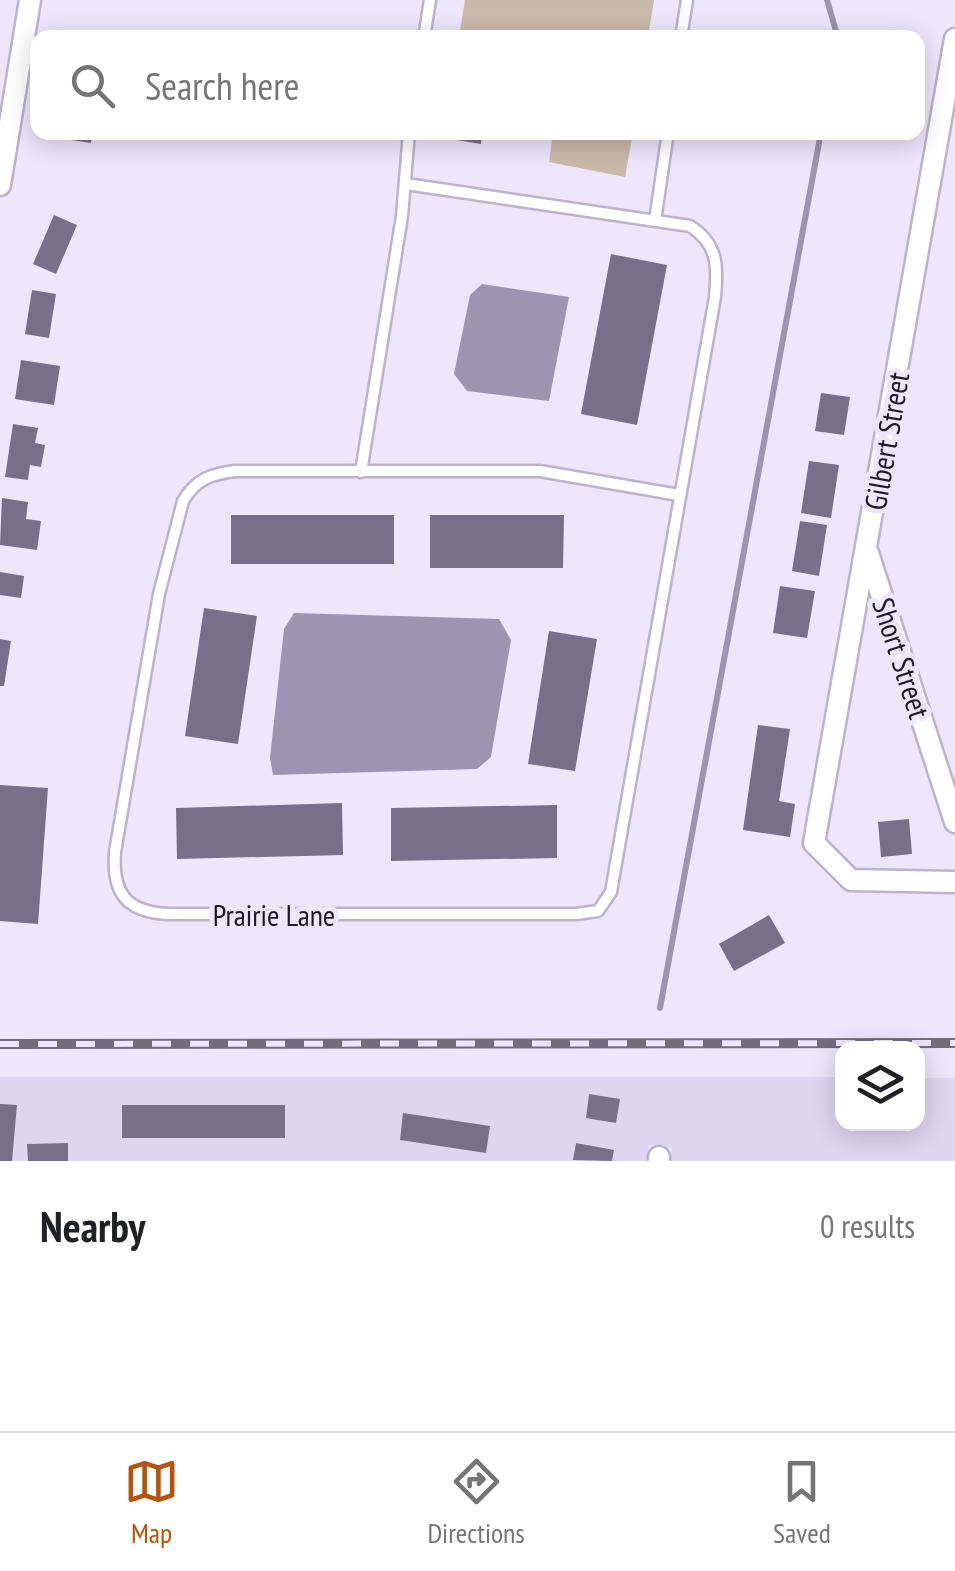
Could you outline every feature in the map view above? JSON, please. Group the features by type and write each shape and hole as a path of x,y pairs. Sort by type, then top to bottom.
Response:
{"street":[{"path":"1,174 30,0"},
{"name":"Gilbert Street","path":"955,39 814,843 851,880 955,882"},
{"name":"Short Street","path":"868,551 955,822"}],"lane":[{"path":"425,30 430,0"},
{"path":"683,30 687,0"},
{"path":"361,472 406,184 408,140"},
{"path":"655,221 667,140"},
{"name":"Prairie Lane","path":"406,184 690,226 702,234 717,258 715,297 611,892 598,911 576,914 168,914 134,908 118,888 115,852 159,594 183,501 191,488 212,474 540,471 679,496"}],"shaded area":[{"path":"465,0 654,0 649,30 460,30"},
{"path":"552,140 632,140 625,177 549,162"},
{"path":"482,284 569,297 549,401 467,391 454,374 470,295"},
{"path":"294,613 499,619 511,640 491,757 477,769 273,775 270,758 284,629"},
{"path":"0,1077 835,1077 835,1131 925,1131 925,1078 955,1078 955,1161 671,1161 672,1148 649,1145 647,1161 0,1161"}],"building":[{"path":"54,215 77,225 56,274 33,264"},
{"path":"611,254 667,265 637,425 581,414"},
{"path":"32,290 56,294 49,338 25,334"},
{"path":"21,360 60,366 54,405 15,399"},
{"path":"821,393 850,397 844,435 815,431"},
{"path":"13,424 38,428 35,443 45,445 41,467 30,465 28,480 5,477"},
{"path":"809,461 839,465 831,518 801,513"},
{"path":"2,498 28,502 26,519 41,521 37,550 0,545"},
{"path":"231,515 394,515 394,564 231,564"},
{"path":"430,515 564,515 563,568 430,568"},
{"path":"800,521 827,525 819,576 792,571"},
{"path":"0,572 24,576 21,598 0,595"},
{"path":"780,586 815,591 807,638 773,633"},
{"path":"204,608 257,616 238,744 185,736"},
{"path":"549,631 597,639 575,771 528,764"},
{"path":"0,639 11,641 4,686 0,686"},
{"path":"758,725 790,729 779,801 795,804 790,837 743,830"},
{"path":"0,785 48,788 38,924 0,921"},
{"path":"342,803 343,855 177,859 176,808"},
{"path":"557,805 557,858 391,861 391,808"},
{"path":"909,819 912,854 881,857 878,822"},
{"path":"769,915 785,943 734,971 719,944"},
{"path":"589,1094 620,1099 616,1123 586,1118"},
{"path":"0,1104 17,1105 12,1161 0,1161"},
{"path":"122,1105 285,1105 285,1138 122,1138"},
{"path":"403,1113 490,1126 486,1153 400,1140"},
{"path":"68,1143 68,1161 28,1161 27,1144"},
{"path":"576,1143 614,1150 612,1161 573,1160"}],"waterway":[{"path":"827,0 836,30"},
{"path":"660,1008 820,140"}],"railway":[{"path":"0,1044 955,1043"}]}
